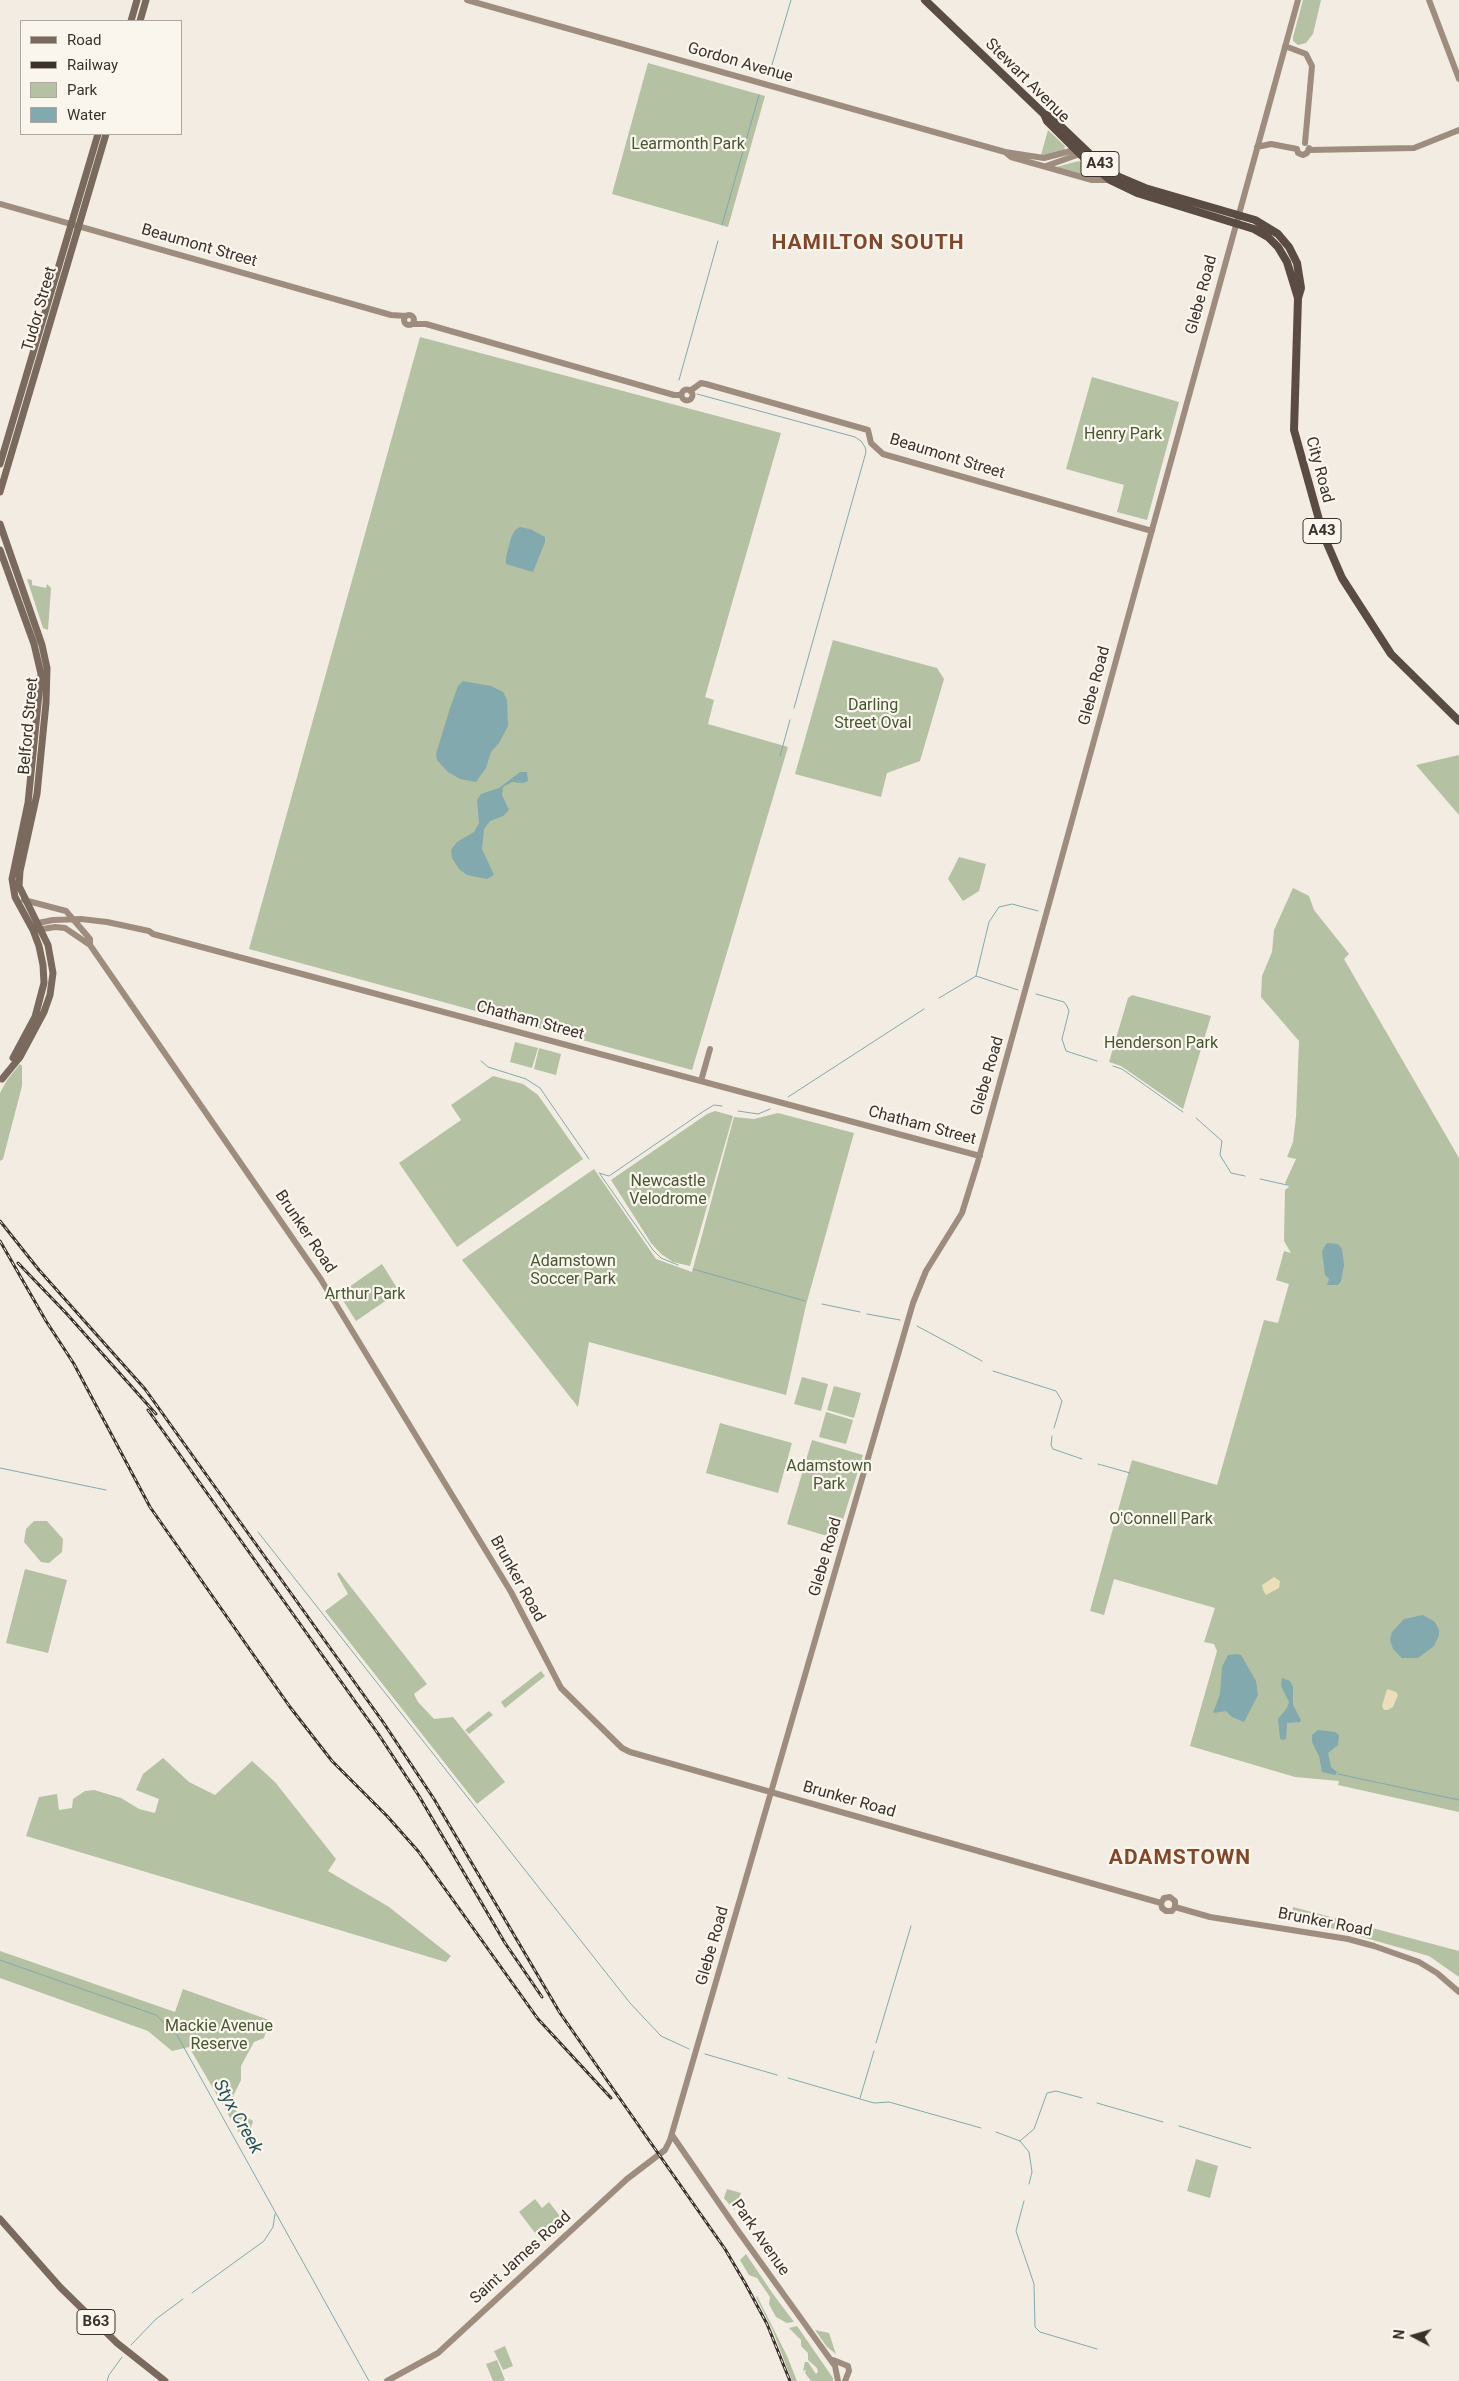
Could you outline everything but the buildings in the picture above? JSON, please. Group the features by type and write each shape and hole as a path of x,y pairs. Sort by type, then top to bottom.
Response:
{"highway":[{"name":"Stewart Avenue","path":"925,0 1044,114 1047,122 1110,180"},
{"name":"City Road","path":"1079,150 1111,172 1135,185 1239,215 1271,228 1289,247 1299,272 1301,288 1298,298 1294,430 1323,534 1342,578 1391,654 1459,721"},
{"name":"Gordon Avenue","path":"1110,180 1138,193 1236,224"},
{"name":"City Road","path":"1236,224 1259,232 1278,247 1290,271 1298,298"}],"main road":[{"path":"131,20 138,0"},
{"path":"140,20 146,0"},
{"name":"Gordon Avenue","path":"467,0 1005,152 1044,158 1079,150"},
{"name":"Glebe Road","path":"668,2146 913,1303 926,1271 962,1213 980,1156 1298,0"},
{"path":"1429,0 1459,79"},
{"path":"1285,46 1306,54 1312,63 1305,144 1308,150"},
{"path":"1308,150 1414,148 1459,130"},
{"name":"Tudor Street","path":"0,492 75,225 98,135"},
{"name":"Tudor Street","path":"0,464 75,225 106,135"},
{"path":"1258,146 1271,144 1297,148 1302,155 1306,154 1308,150"},
{"path":"1297,148 1299,144 1305,144"},
{"path":"1046,166 1079,150"},
{"name":"Gordon Avenue","path":"1005,152 1011,157 1092,180 1110,180"},
{"name":"Beaumont Street","path":"0,204 405,319 408,325 413,322 426,324 674,395 681,395 685,401 690,400 692,395 690,391 701,383 868,430 872,443 884,454 1152,532"},
{"name":"Belford Street","path":"0,524 42,645 48,675 34,810 18,879 24,900 40,927 52,960 50,995 34,1032 1,1081"},
{"name":"Belford Street","path":"0,550 34,644 41,674 28,803 12,879 15,897 33,930 43,965 43,990 35,1017 1,1081"},
{"name":"Chatham Street","path":"24,900 63,910 74,920"},
{"name":"Chatham Street","path":"40,927 58,919 107,922 149,931 153,934 980,1156"},
{"name":"Brunker Road","path":"74,920 90,939 90,945"},
{"path":"33,930 40,927"},
{"name":"Brunker Road","path":"40,927 65,928 90,945 320,1278 512,1592 561,1688 622,1748 630,1752 772,1793 1161,1903"},
{"path":"701,1081 710,1049"},
{"path":"1170,1897 1175,1901 1175,1907 1172,1911 1166,1911 1162,1908 1161,1903 1164,1898 1170,1897"},
{"name":"Brunker Road","path":"1175,1907 1210,1917 1348,1939 1374,1946 1419,1962 1437,1973 1459,1992"},
{"name":"Park Avenue","path":"672,2135 828,2357 839,2369"},
{"name":"Saint James Road","path":"387,2381 438,2353 627,2179 668,2146"},
{"name":"B63","path":"0,2219 60,2287 117,2343 165,2381"},
{"path":"838,2381 839,2369 844,2364 849,2368 845,2378 839,2369"}],"green space":[{"path":"1303,0 1321,0 1313,34 1306,43 1298,45 1293,41 1293,37"},
{"name":"Learmonth Park","path":"648,63 765,96 728,227 612,194"},
{"path":"1048,130 1065,146 1064,151 1055,155 1041,155"},
{"path":"1079,161 1082,163 1098,179 1056,167"},
{"path":"420,337 781,433 705,697 714,700 708,724 788,747 692,1070 249,949"},
{"name":"Henry Park","path":"1092,377 1179,402 1147,520 1117,512 1124,485 1066,469"},
{"path":"27,579 32,580 32,585 46,588 47,584 51,588 48,630 43,628"},
{"name":"Darling Street Oval","path":"833,640 937,668 944,679 920,761 887,773 881,797 795,774"},
{"path":"1459,755 1459,815 1416,765"},
{"path":"959,857 986,864 979,891 963,901 948,879"},
{"name":"O'Connell Park","path":"1293,888 1309,896 1314,910 1349,954 1344,959 1459,1158 1459,1812 1338,1785 1339,1781 1295,1777 1190,1746 1217,1651 1214,1644 1204,1642 1215,1608 1114,1579 1104,1615 1090,1611 1132,1460 1217,1485 1264,1320 1278,1323 1289,1284 1276,1280 1284,1251 1291,1253 1284,1241 1285,1190 1289,1187 1285,1183 1296,1159 1287,1157 1293,1142 1296,1117 1299,1041 1261,997 1262,976 1272,952 1274,930"},
{"name":"Henderson Park","path":"1132,995 1211,1016 1183,1109 1121,1066 1109,1062 1128,998"},
{"path":"515,1042 538,1048 532,1068 510,1062"},
{"path":"539,1048 561,1054 556,1075 534,1069"},
{"path":"20,1064 22,1066 22,1086 3,1159 0,1161 0,1093 7,1080"},
{"path":"493,1076 523,1084 538,1095 583,1159 457,1247 399,1163 461,1120 451,1105"},
{"name":"Newcastle Velodrome","path":"715,1111 733,1116 690,1266 673,1262 661,1254 651,1243 611,1180 707,1114"},
{"name":"Adamstown Soccer Park","path":"778,1113 854,1133 806,1305 786,1395 589,1342 578,1407 462,1260 594,1169 656,1259 692,1272 734,1117 754,1119"},
{"name":"Arthur Park","path":"382,1264 397,1288 397,1293 356,1321 339,1294"},
{"path":"802,1377 828,1384 821,1411 794,1404"},
{"path":"834,1386 861,1393 854,1418 827,1410"},
{"path":"826,1412 853,1420 846,1444 819,1437"},
{"path":"720,1423 792,1443 778,1493 706,1473"},
{"name":"Adamstown Park","path":"812,1440 863,1455 837,1539 787,1524"},
{"path":"34,1521 47,1521 63,1539 62,1552 49,1563 41,1562 24,1542 26,1529"},
{"path":"25,1569 67,1580 48,1653 6,1643"},
{"path":"339,1572 427,1684 414,1694 418,1702 434,1719 453,1717 505,1782 477,1804 325,1611 348,1594 337,1574"},
{"path":"541,1671 545,1676 505,1708 501,1702"},
{"path":"489,1711 493,1715 469,1734 465,1730"},
{"path":"163,1758 189,1782 215,1795 252,1761 275,1782 336,1859 328,1871 389,1907 451,1956 446,1962 26,1836 39,1797 57,1794 59,1810 72,1808 73,1799 85,1791 94,1790 121,1798 139,1809 155,1813 159,1799 136,1790 143,1774"},
{"path":"1293,1907 1459,1951 1459,1977 1429,1956 1292,1917"},
{"name":"Mackie Avenue Reserve","path":"0,1951 175,2012 183,1989 269,2020 264,2038 254,2042 241,2066 241,2080 228,2106 253,2121 246,2145 189,2047 172,2051 148,2031 0,1978"},
{"path":"1196,2159 1218,2166 1210,2198 1187,2191"},
{"path":"727,2189 741,2193 734,2210 724,2198"},
{"path":"535,2199 542,2208 549,2202 566,2224 542,2242 519,2212"},
{"path":"746,2254 794,2322 787,2323 776,2317 769,2304 770,2297 757,2278 749,2275 740,2260"},
{"path":"757,2296 787,2356 797,2381 792,2381"},
{"path":"797,2326 833,2378 833,2381 811,2381 805,2373 806,2370 803,2371 805,2362 808,2362 816,2374 818,2372 817,2368 808,2360 808,2353 801,2346 801,2340 789,2328"},
{"path":"815,2330 829,2333 836,2354 827,2347"},
{"path":"505,2346 513,2366 503,2370 494,2351"},
{"path":"497,2360 505,2380 502,2381 493,2381 486,2364"}],"sand":[{"path":"1274,1577 1280,1581 1279,1588 1266,1595 1262,1585"},
{"path":"1387,1689 1396,1692 1398,1695 1393,1707 1384,1710 1382,1706"}],"water":[{"path":"520,527 530,529 545,537 545,542 533,572 506,564 511,538 515,530"},
{"path":"463,681 491,686 503,692 507,700 508,726 499,743 491,752 486,768 476,782 460,779 448,772 437,760 436,754 458,686"},
{"path":"520,772 527,772 528,781 524,783 512,782 503,787 502,795 509,810 503,816 490,821 484,829 482,849 494,875 487,879 467,875 459,869 452,858 451,850 457,842 474,832 479,823 477,800 481,794 499,788"},
{"path":"1327,1243 1338,1244 1342,1249 1344,1265 1341,1281 1338,1285 1327,1285 1329,1279 1325,1275 1322,1251"},
{"path":"1423,1615 1435,1622 1439,1630 1434,1646 1418,1658 1402,1658 1393,1649 1390,1640 1392,1632 1404,1619"},
{"path":"1228,1655 1241,1655 1256,1681 1258,1695 1244,1722 1232,1717 1226,1711 1213,1713 1220,1694 1222,1667"},
{"path":"1282,1678 1290,1681 1293,1687 1293,1705 1301,1720 1300,1722 1287,1723 1286,1739 1282,1740 1280,1738 1278,1719 1287,1708 1289,1702 1281,1686"},
{"path":"1318,1730 1335,1732 1339,1735 1338,1745 1328,1753 1331,1767 1337,1772 1335,1775 1322,1772 1319,1756 1312,1742 1312,1735"}],"waterway":[{"path":"769,75 791,0"},
{"path":"722,225 759,95"},
{"path":"679,380 718,241"},
{"path":"697,394 855,437 865,447 866,452 794,708"},
{"path":"780,756 790,720"},
{"path":"939,998 976,976 989,922 999,907 1012,904 1038,911"},
{"path":"976,976 1018,990"},
{"path":"1036,994 1064,1002 1067,1006 1069,1011 1062,1039 1066,1051 1097,1061"},
{"path":"788,1097 924,1009"},
{"path":"481,1061 488,1067 526,1079 540,1088 589,1159"},
{"path":"1113,1066 1122,1069 1183,1112"},
{"path":"599,1173 609,1176 704,1111 714,1105 722,1106"},
{"path":"738,1111 758,1114 770,1109"},
{"path":"1196,1118 1222,1141 1220,1155 1231,1173 1245,1176"},
{"path":"600,1174 653,1250 661,1258 678,1265"},
{"path":"1260,1179 1287,1185"},
{"path":"693,1269 805,1301"},
{"path":"822,1304 860,1312"},
{"path":"867,1314 900,1320"},
{"path":"917,1326 982,1361"},
{"path":"993,1371 1056,1391 1062,1401 1054,1428"},
{"path":"1052,1436 1051,1445 1053,1449 1082,1459"},
{"path":"1098,1464 1130,1473"},
{"path":"0,1468 106,1490"},
{"path":"258,1532 630,2003 661,2036 689,2049"},
{"path":"1338,1774 1459,1800"},
{"path":"876,2043 911,1926"},
{"name":"Styx Creek","path":"0,1960 156,2015 177,2035 369,2381"},
{"path":"860,2098 874,2051"},
{"path":"705,2054 777,2075"},
{"path":"788,2078 874,2103 889,2102 981,2128"},
{"path":"1020,2141 1034,2129 1047,2093 1056,2091 1082,2098"},
{"path":"1097,2103 1163,2122"},
{"path":"1179,2126 1251,2148"},
{"path":"996,2132 1020,2141 1029,2152 1032,2172 1029,2184"},
{"path":"1024,2201 1016,2231 1034,2284 1035,2327 1040,2332 1097,2349"},
{"path":"192,2293 264,2241 273,2227 275,2214"},
{"path":"131,2345 156,2319 183,2299"},
{"path":"107,2381 122,2357"}],"railway":[{"path":"0,1221 39,1270 145,1389 383,1722 434,1799 560,2013 725,2249 767,2324 790,2381"},
{"path":"0,1241 46,1321 74,1364 150,1507 290,1707 332,1761 387,1816 418,1851 538,2019 611,2098"},
{"path":"18,1263 66,1313 156,1414"},
{"path":"148,1410 379,1735 419,1796 505,1943 542,1997"}],"district":[{"name":"HAMILTON SOUTH","path":"868,244"},
{"name":"ADAMSTOWN","path":"1180,1859"}]}
